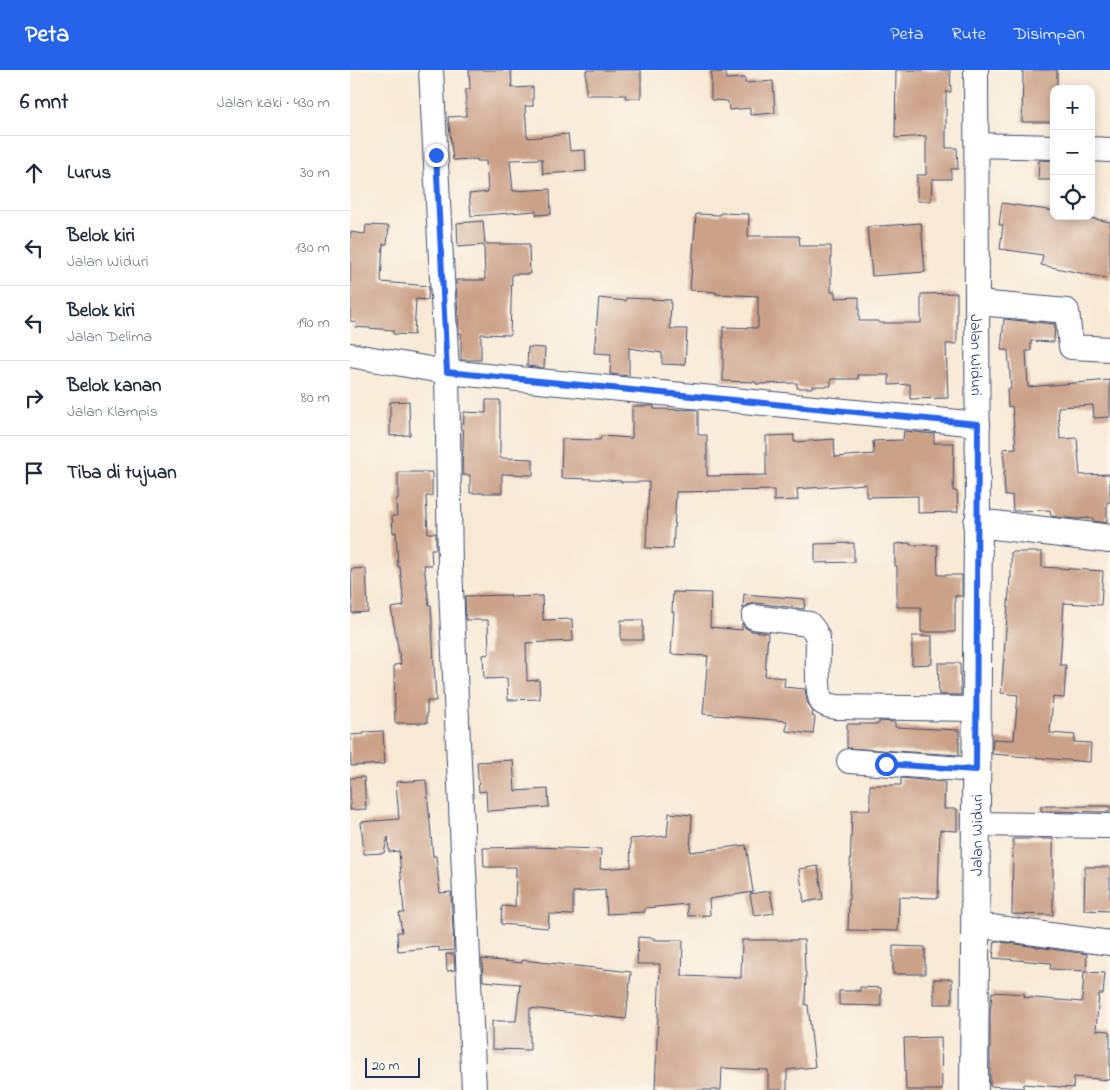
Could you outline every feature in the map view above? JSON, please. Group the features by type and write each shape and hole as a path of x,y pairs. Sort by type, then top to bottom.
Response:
{"main road":[{"path":"978,523 1110,539"},
{"name":"Jalan Widuri","path":"974,1090 978,523"}],"street":[{"path":"431,70 447,372 450,567 474,1090"},
{"name":"Jalan Widuri","path":"976,70 978,523"},
{"path":"977,145 1050,147"},
{"path":"1095,149 1110,150"},
{"path":"978,303 1067,311 1071,347 1110,349"},
{"path":"350,355 447,372 978,424"},
{"path":"754,618 808,624 814,630 818,638 819,689 821,700 824,704 837,707 978,709"},
{"path":"849,762 976,770"},
{"path":"976,824 1110,826"},
{"path":"976,925 1110,943"}],"building":[{"path":"469,70 511,70 512,88 533,87 533,106 525,106 528,138 568,134 570,151 585,150 586,171 543,174 542,159 510,160 513,191 550,189 551,214 536,215 536,211 471,216 469,194 488,192 486,161 477,161 477,159 453,160 448,117 466,116 466,89 470,89"},
{"path":"586,70 641,70 641,98 625,98 626,95 586,95"},
{"path":"896,70 950,70 951,92 946,92 946,148 957,148 958,169 951,169 951,179 932,179 931,201 917,201 917,175 926,175 926,136 895,138"},
{"path":"1023,70 1057,70 1057,85 1050,85 1050,122 1022,122"},
{"path":"711,72 726,72 726,79 745,78 745,83 773,81 775,113 750,115 750,108 729,110 728,101 711,100"},
{"path":"1039,160 1050,161 1050,180 1038,180"},
{"path":"1002,203 1050,210 1050,220 1095,219 1110,222 1110,279 1041,265 1043,255 1000,249 1003,225 999,225"},
{"path":"720,213 749,214 748,236 799,236 800,246 831,246 831,292 835,292 835,298 859,297 859,321 921,323 921,294 957,293 957,344 946,344 948,398 910,399 910,384 889,385 889,375 858,375 858,379 831,379 831,386 812,386 812,388 797,388 797,383 756,384 756,382 723,381 723,327 758,328 758,296 716,294 716,292 690,290 696,214 720,215"},
{"path":"483,221 485,244 529,244 530,274 512,274 510,335 481,334 481,360 461,360 461,333 459,333 456,280 485,280 484,245 458,247 457,223"},
{"path":"921,223 925,272 872,276 867,227"},
{"path":"366,225 389,226 387,244 383,244 381,282 429,286 428,300 416,299 414,335 393,334 393,330 355,327 356,322 350,321 350,232 365,234"},
{"path":"599,298 626,301 626,298 671,300 670,329 687,329 685,365 662,364 662,353 629,348 629,376 610,374 611,354 594,353"},
{"path":"1004,319 1055,324 1054,342 1031,341 1031,351 1026,351 1028,387 1110,380 1110,417 1094,418 1093,405 1058,407 1060,439 1077,438 1080,475 1110,474 1110,502 1107,502 1107,523 1093,521 1093,518 1074,519 1051,516 1050,510 1013,511 1012,495 1005,496 1003,449 1016,448 1012,406 1008,407 1007,389 1011,389 1008,350 1001,350"},
{"path":"528,347 545,348 544,368 527,366"},
{"path":"486,400 500,400 500,458 533,459 533,475 502,474 502,493 470,493 470,475 462,475 464,412 486,413"},
{"path":"409,401 410,435 390,436 390,402"},
{"path":"632,406 654,406 654,409 698,410 698,435 707,435 707,476 766,475 766,436 794,435 794,442 834,439 835,457 874,454 873,441 903,440 904,431 934,434 934,443 954,443 953,491 957,491 958,512 918,513 918,496 866,497 866,484 797,489 798,500 774,501 774,490 676,492 673,549 646,548 649,482 561,478 562,439 600,440 601,436 632,438"},
{"path":"398,472 432,472 432,496 426,496 428,533 436,533 436,549 431,549 432,565 424,565 429,605 431,605 436,701 427,701 427,723 395,723 394,665 401,664 391,608 404,606 400,567 398,567 396,532 393,533 392,516 397,516"},
{"path":"854,543 854,562 815,563 815,544"},
{"path":"910,543 910,545 937,545 938,575 962,575 962,596 955,596 955,632 921,632 921,607 897,607 895,544"},
{"path":"1011,552 1042,552 1042,567 1103,571 1101,605 1064,603 1060,665 1066,665 1064,698 1053,697 1050,733 1075,735 1074,742 1091,743 1090,762 992,754 993,739 1014,740 1018,695 1001,693 1011,578"},
{"path":"366,568 368,612 352,613 351,569"},
{"path":"673,592 711,593 710,627 742,630 742,623 752,631 768,633 765,676 785,678 784,687 805,689 807,702 813,712 812,716 815,717 813,734 786,731 787,721 703,714 708,656 671,654 674,612 672,612"},
{"path":"744,594 805,599 804,609 756,603 748,605 743,609"},
{"path":"511,595 511,597 542,596 543,620 572,619 573,641 526,643 527,681 539,680 540,699 508,700 507,678 484,679 483,655 489,654 488,620 466,620 465,596"},
{"path":"621,620 643,620 643,640 621,640"},
{"path":"912,636 932,636 932,664 912,665"},
{"path":"938,663 960,663 961,695 939,695"},
{"path":"879,721 895,722 895,727 959,730 959,755 847,748 847,724 879,724"},
{"path":"383,731 385,764 351,766 350,735"},
{"path":"513,760 515,791 548,789 549,807 487,811 486,791 479,792 477,762"},
{"path":"364,777 366,809 350,810 350,778"},
{"path":"901,778 945,782 944,809 957,809 957,831 940,830 938,898 899,897 898,931 848,930 852,810 870,810 870,785 901,785"},
{"path":"426,780 433,856 436,856 440,893 451,892 454,950 439,951 439,947 398,951 397,932 402,932 399,913 404,913 399,851 389,852 388,837 384,853 364,854 361,822 399,819 396,782"},
{"path":"1041,806 1110,806 1110,812 1041,811"},
{"path":"669,813 692,815 690,852 746,845 753,892 709,899 710,915 688,916 687,904 645,908 645,912 607,914 605,890 573,892 573,915 549,914 548,928 501,924 502,906 515,907 516,867 484,867 483,848 601,849 600,869 631,867 630,839 667,836"},
{"path":"1013,839 1053,839 1053,915 1012,914"},
{"path":"818,866 823,899 804,902 799,869"},
{"path":"1085,867 1110,867 1110,911 1084,910"},
{"path":"770,891 774,913 754,916 750,894"},
{"path":"638,937 654,938 654,940 683,940 682,976 741,978 742,940 804,940 806,972 805,1005 808,1005 815,1067 787,1070 787,1090 768,1090 768,1070 722,1068 721,1090 655,1090 660,964 637,964"},
{"path":"995,941 1087,954 1086,971 1050,969 1051,963 993,958"},
{"path":"893,946 925,947 925,974 893,974"},
{"path":"446,954 454,954 455,970 447,971"},
{"path":"482,959 522,963 522,960 631,972 626,1019 530,1008 530,1050 492,1049 492,1021 516,1021 520,984 483,981"},
{"path":"1084,972 1105,973 1103,994 1099,994 1096,1030 1110,1031 1110,1080 1074,1077 1073,1088 1024,1084 1023,1088 990,1086 992,992 1025,994 1024,997 1082,1002"},
{"path":"934,979 952,979 952,1004 934,1004"},
{"path":"860,987 881,988 881,1006 839,1005 839,991 860,991"},
{"path":"941,1037 942,1090 906,1090 904,1038"}],"route":[{"path":"436,155 447,372 978,424 978,709 976,770 886,764"}]}
